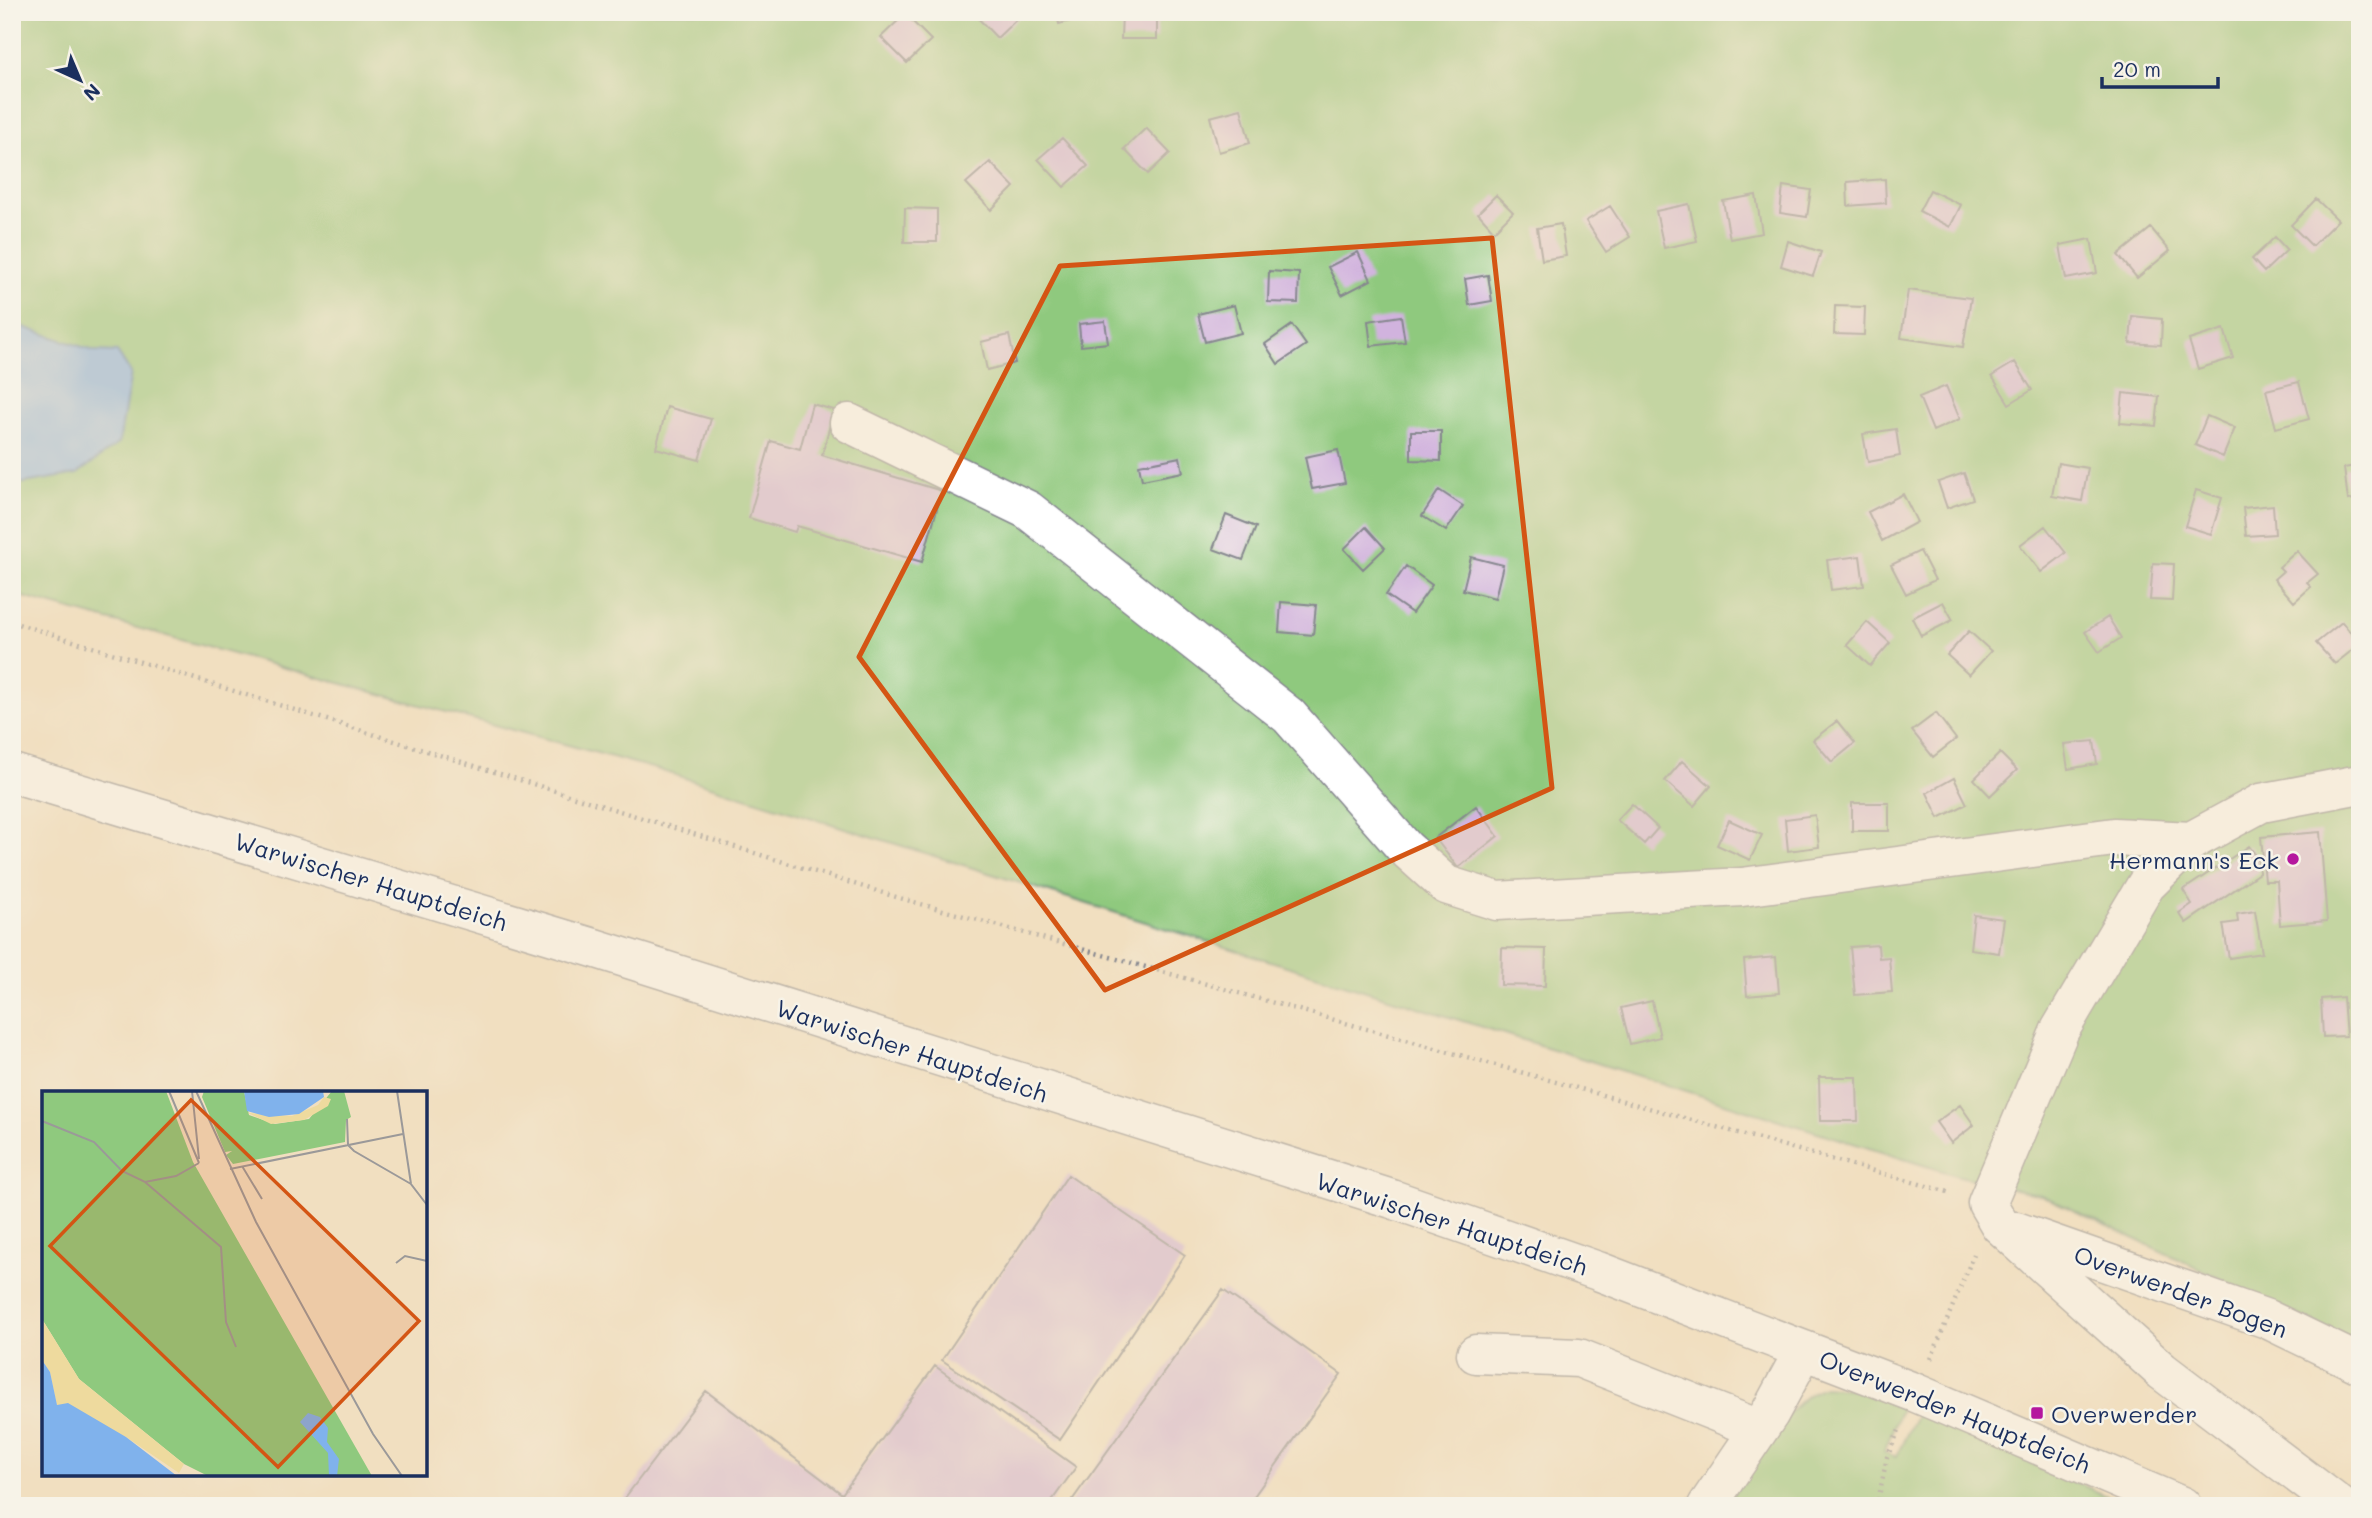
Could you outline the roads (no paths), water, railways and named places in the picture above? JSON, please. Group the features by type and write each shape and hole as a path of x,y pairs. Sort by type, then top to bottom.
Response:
{"street":[{"path":"849,423 1028,509 1289,716 1405,848 1446,886 1497,901 1742,887 2114,836 2191,841"},
{"name":"Warwischer Hauptdeich","path":"12,773 594,948 1392,1199 1598,1271 1804,1350"},
{"path":"1988,1225 2060,1030 2146,885 2191,841 2261,803 2360,784"},
{"name":"Overwerder Bogen","path":"1988,1225 2267,1319 2360,1364"},
{"name":"Overwerder Bogen","path":"1988,1225 2162,1371 2340,1506"},
{"path":"1707,1506 1759,1429 1804,1350"},
{"name":"Overwerder Hauptdeich","path":"1804,1350 1916,1393 2182,1506"},
{"path":"1476,1354 1579,1358 1759,1429"}],"water":[{"path":"12,323 94,351 117,352 131,373 119,443 77,474 12,485"}],"place":[{"name":"Hermann's Eck","path":"2293,859"},
{"name":"Overwerder","path":"2037,1413"}]}
